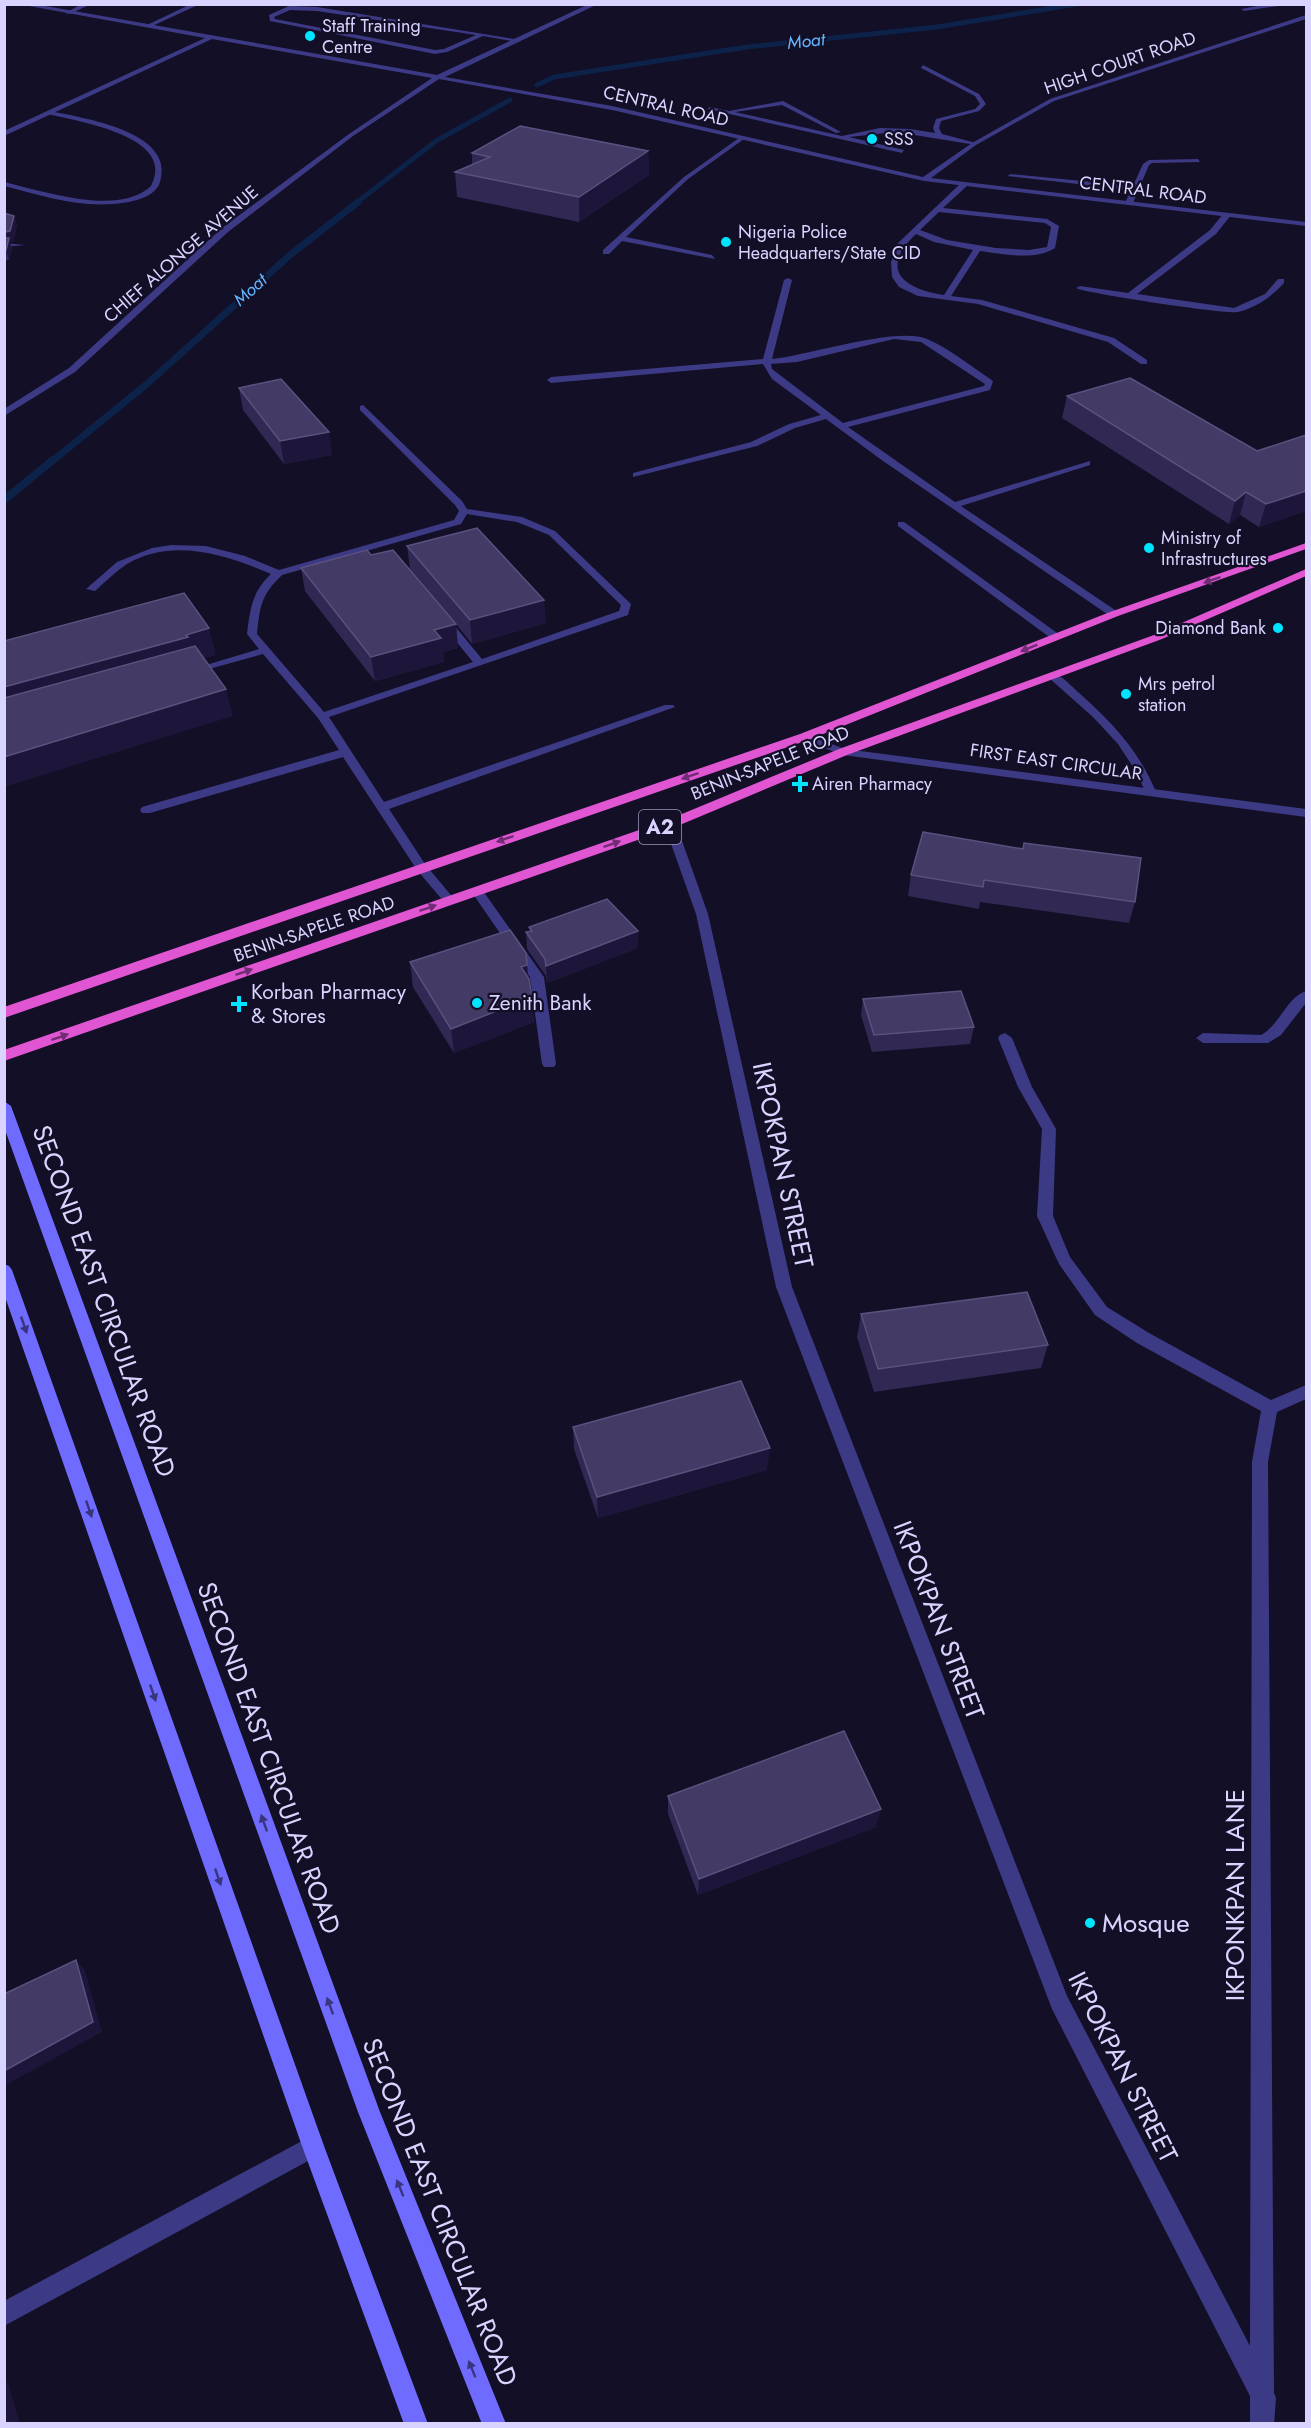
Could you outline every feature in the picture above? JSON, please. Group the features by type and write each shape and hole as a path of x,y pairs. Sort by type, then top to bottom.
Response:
{"highway":[{"name":"BENIN-SAPELE ROAD","path":"4,1013 421,867 804,737 1114,614 1306,546"},
{"name":"BENIN-SAPELE ROAD","path":"4,1056 670,824 843,752 1158,637 1306,572"}],"main road":[{"name":"SECOND EAST CIRCULAR ROAD","path":"4,1106 369,2112 494,2424"},
{"path":"4,1270 313,2146 416,2424"}],"street":[{"name":"CENTRAL ROAD","path":"21,4 612,108 924,179 1306,224"},
{"path":"68,13 88,4"},
{"path":"148,26 197,4"},
{"name":"CHIEF ALONGE AVENUE","path":"4,413 72,370 225,230 351,135 437,78 596,4"},
{"path":"1244,9 1288,4"},
{"path":"481,34 445,51 282,23 272,20 271,16 289,8 304,7 481,34 518,40"},
{"name":"HIGH COURT ROAD","path":"924,179 974,144 1052,100 1306,17"},
{"path":"442,34 452,30"},
{"path":"4,134 213,37"},
{"path":"414,47 424,43"},
{"path":"923,67 977,95 983,104 977,110 938,120 936,128 939,135"},
{"path":"726,112 783,103 842,136 895,128 939,135 974,144"},
{"path":"711,109 902,151"},
{"path":"4,184 95,202 142,196 155,186 159,173 156,159 147,145 107,126 50,113"},
{"path":"606,252 623,239 652,206 686,178 741,139"},
{"path":"1129,203 1146,164 1151,161 1198,161"},
{"path":"1011,176 1136,188"},
{"path":"964,185 902,243 895,262 896,277 910,290 979,302 1111,340 1144,362"},
{"path":"915,231 934,240 979,246 1045,252 1051,248 1055,226 1039,219 937,210"},
{"path":"1128,297 1213,232 1227,215"},
{"path":"623,239 712,257"},
{"path":"4,245 21,245"},
{"path":"946,298 979,246"},
{"path":"788,280 767,362 768,369 775,378 954,505 1114,614"},
{"path":"1080,288 1128,297 1235,311 1268,296 1281,281"},
{"path":"551,380 767,362 827,354 894,337 911,336 923,339 990,383 987,388 841,426"},
{"path":"322,716 624,613 626,604 552,533 519,519 464,511 459,503 363,408"},
{"path":"636,475 754,444 792,426 827,416"},
{"path":"954,505 1087,463"},
{"path":"449,900 421,867 322,716 252,634 255,605 260,590 278,573 458,522 464,511"},
{"path":"901,524 1056,637"},
{"path":"381,545 389,554"},
{"path":"91,589 130,559 177,546 228,552 278,573"},
{"path":"434,609 480,663"},
{"path":"175,675 266,650"},
{"path":"1053,676 1130,749 1142,768 1150,792"},
{"path":"382,807 669,707"},
{"name":"FIRST EAST CIRCULAR","path":"804,737 843,752 1306,813"},
{"path":"147,810 346,752"},
{"name":"IKPOKPAN STREET","path":"670,824 702,914 784,1287 1059,2002 1264,2398"},
{"path":"477,891 537,977 549,1064"},
{"path":"1203,1038 1263,1040 1272,1037 1281,1029 1297,1004 1306,996"},
{"path":"1005,1038 1025,1087 1049,1129 1045,1216 1064,1260 1101,1311 1143,1338 1270,1408 1306,1392"},
{"name":"IKPONKPAN LANE","path":"1262,2424 1264,2398 1260,1462 1270,1408"},
{"path":"4,2314 313,2146"}],"building":[{"path":"520,126 648,151 579,197 455,172 490,157 472,153"},
{"path":"4,213 14,216 10,231 4,232"},
{"path":"4,238 9,238 6,250 4,250"},
{"path":"1130,378 1257,451 1306,435 1306,491 1266,504 1246,492 1235,501 1067,396"},
{"path":"281,379 329,432 280,441 239,388"},
{"path":"477,528 544,600 470,620 407,546"},
{"path":"367,550 371,555 393,550 456,624 434,630 441,638 371,657 301,568"},
{"path":"184,593 209,628 186,635 188,637 4,687 4,641"},
{"path":"195,646 226,689 4,757 4,698"},
{"path":"923,832 1023,849 1024,843 1141,858 1135,902 984,880 983,887 911,875"},
{"path":"607,899 638,931 546,966 545,959 526,932 532,931 529,927"},
{"path":"510,930 526,953 527,965 521,967 529,979 532,997 451,1029 410,962"},
{"path":"961,991 974,1027 874,1035 863,999"},
{"path":"1027,1292 1048,1345 878,1369 861,1314"},
{"path":"741,1381 770,1448 597,1497 573,1427"},
{"path":"844,1731 881,1809 699,1879 668,1796"},
{"path":"76,1960 93,2022 4,2071 4,1994"}],"waterway":[{"name":"Moat","path":"537,85 554,77 747,47 937,27 1077,4"},
{"name":"Moat","path":"356,203 436,141 510,100"},
{"name":"Moat","path":"51,462 147,384 290,255 358,202"},
{"name":"Moat","path":"4,500 53,460"}],"place":[{"name":"Staff Training Centre","path":"310,36"},
{"name":"SSS","path":"872,139"},
{"name":"Nigeria Police Headquarters/State CID","path":"726,242"},
{"name":"Ministry of Infrastructures","path":"1149,548"},
{"name":"Diamond Bank","path":"1278,628"},
{"name":"Mrs petrol station","path":"1126,694"},
{"name":"Airen Pharmacy","path":"800,784"},
{"name":"Zenith Bank","path":"477,1003"},
{"name":"Korban Pharmacy & Stores","path":"239,1004"},
{"name":"Mosque","path":"1090,1923"}]}
